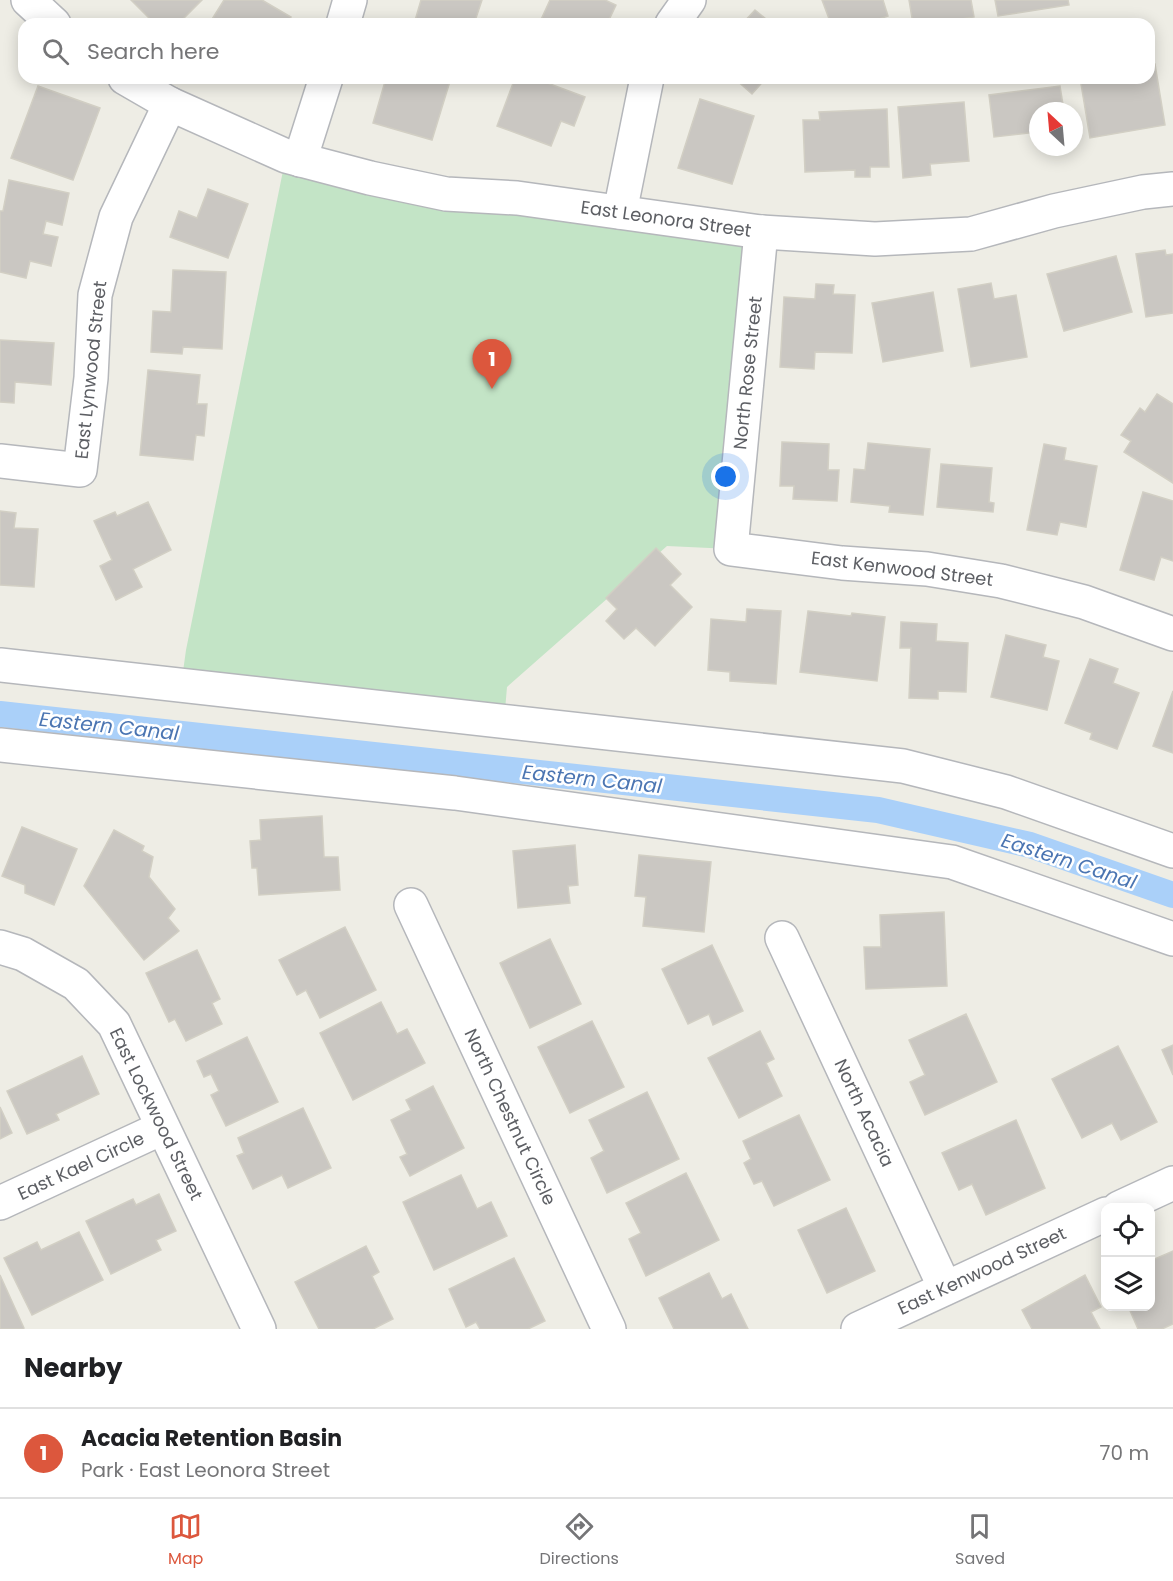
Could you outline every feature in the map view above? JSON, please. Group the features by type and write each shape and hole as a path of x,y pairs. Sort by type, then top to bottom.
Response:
{"street":[{"path":"28,0 48,18"},
{"path":"345,18 350,0"},
{"path":"676,18 689,0"},
{"path":"135,84 170,104"},
{"path":"300,160 324,84"},
{"path":"620,212 646,84"},
{"name":"East Leonora Street","path":"170,104 286,156 370,178 446,194 517,198 761,232 874,239 970,234 1054,211 1143,192 1173,189"},
{"name":"East Lynwood Street","path":"0,461 80,470 91,378 95,295 116,217 170,104"},
{"name":"North Rose Street","path":"731,549 761,232"},
{"name":"East Kenwood Street","path":"731,549 842,563 927,569 1001,581 1084,602 1173,634"},
{"path":"0,665 903,766 1006,792 1173,851"},
{"path":"0,746 455,793 952,862 1173,939"},
{"name":"North Chestnut Circle","path":"411,905 609,1329"},
{"name":"North Acacia","path":"782,938 945,1288"},
{"name":"East Lockwood Street","path":"0,947 23,954 76,984 114,1024 259,1329"},
{"name":"East Kael Circle","path":"0,1203 162,1128"},
{"path":"1130,1203 1173,1183"},
{"name":"East Kenwood Street","path":"858,1329 1101,1216"}],"green space":[{"path":"286,156 761,232 731,549 667,546 507,687 504,722 181,686 186,650"}],"building":[{"path":"131,0 202,0 184,18 149,18"},
{"path":"224,0 262,0 291,17 290,18 213,18"},
{"path":"421,0 482,0 476,18 416,18"},
{"path":"550,0 605,0 616,5 610,18 542,18"},
{"path":"822,0 883,0 888,16 882,18 829,18"},
{"path":"909,0 971,0 974,17 968,18 912,18"},
{"path":"995,0 1068,0 1069,5 998,16"},
{"path":"755,10 765,18 748,18"},
{"path":"1155,64 1165,125 1090,138 1081,84 1155,84"},
{"path":"384,84 449,84 432,140 373,123"},
{"path":"513,84 550,84 585,97 574,126 561,121 551,146 497,126"},
{"path":"741,84 761,84 752,94"},
{"path":"38,86 100,108 73,180 11,158"},
{"path":"1060,86 1063,102 1029,102 1029,133 994,137 989,95"},
{"path":"700,99 754,116 732,184 678,168"},
{"path":"964,102 969,161 930,164 931,175 903,178 898,107"},
{"path":"887,109 889,167 870,167 870,177 855,177 855,170 805,172 803,120 820,120 819,112"},
{"path":"9,180 69,193 62,225 46,221 43,234 58,237 51,266 30,261 26,278 0,272 0,211 3,211"},
{"path":"208,189 248,204 228,258 170,237 179,211 197,218"},
{"path":"1165,250 1166,255 1173,254 1173,313 1146,317 1136,254"},
{"path":"1116,256 1132,312 1064,331 1047,274"},
{"path":"173,270 226,272 222,349 183,347 182,354 151,352 153,311 171,312"},
{"path":"991,283 994,299 1016,295 1027,357 971,367 958,289"},
{"path":"816,284 834,285 833,294 855,295 852,353 815,352 814,369 780,367 784,297 815,299"},
{"path":"933,292 943,351 883,362 872,303"},
{"path":"0,340 54,343 51,385 15,382 14,403 0,402"},
{"path":"148,370 200,375 197,404 207,404 204,436 196,435 193,460 140,455"},
{"path":"1157,394 1173,404 1173,483 1124,452 1131,441 1121,435 1140,408 1145,412"},
{"path":"782,442 829,444 828,470 839,470 837,501 793,499 794,486 780,486"},
{"path":"868,443 930,449 923,515 889,512 890,506 851,502 854,469 865,470"},
{"path":"1044,444 1066,448 1064,460 1097,466 1086,527 1060,522 1057,535 1027,530"},
{"path":"941,464 992,468 989,502 994,503 993,512 937,507"},
{"path":"1143,492 1173,501 1173,561 1161,557 1154,580 1120,570"},
{"path":"148,502 171,550 133,569 142,587 116,600 100,566 112,560 94,521 115,512 117,516"},
{"path":"0,511 16,513 14,528 38,529 34,587 0,585"},
{"path":"656,548 681,574 670,585 692,607 655,646 636,628 624,639 606,621 617,609 606,598"},
{"path":"747,609 781,611 776,684 730,681 730,672 708,670 711,619 746,622"},
{"path":"808,611 885,617 877,681 800,672"},
{"path":"901,622 937,624 936,641 968,643 966,692 938,691 938,699 909,698 911,648 900,648"},
{"path":"1006,635 1046,645 1043,657 1059,661 1047,710 991,697"},
{"path":"1090,659 1118,669 1113,683 1139,693 1117,749 1090,739 1092,733 1065,723"},
{"path":"1173,691 1173,753 1153,746"},
{"path":"322,816 324,857 338,857 340,890 259,895 257,868 252,868 250,841 261,840 260,820"},
{"path":"22,827 77,849 54,905 25,893 25,885 2,876"},
{"path":"114,830 144,846 142,851 153,857 149,877 175,909 168,918 179,931 144,960 84,886"},
{"path":"575,845 578,885 568,886 570,903 518,908 513,851"},
{"path":"639,855 711,862 704,932 643,926 646,897 635,896"},
{"path":"944,912 947,986 866,989 864,947 881,947 880,915"},
{"path":"345,927 376,990 320,1018 306,990 297,995 279,960"},
{"path":"550,939 581,1004 530,1028 500,963"},
{"path":"712,945 743,1011 713,1025 709,1014 688,1024 662,969"},
{"path":"197,950 220,999 212,1003 222,1024 186,1041 175,1019 169,1022 146,973"},
{"path":"381,1002 397,1034 407,1029 425,1063 353,1100 320,1033"},
{"path":"966,1014 997,1082 925,1115 910,1082 925,1075 909,1040"},
{"path":"592,1021 624,1087 570,1113 538,1047"},
{"path":"760,1031 774,1059 766,1063 782,1096 739,1118 708,1058"},
{"path":"247,1037 278,1102 226,1126 211,1095 219,1091 211,1074 204,1077 197,1061"},
{"path":"1173,1045 1173,1075 1162,1050"},
{"path":"1118,1046 1157,1122 1121,1140 1112,1123 1082,1138 1052,1079"},
{"path":"82,1056 99,1094 56,1114 59,1120 27,1134 7,1091"},
{"path":"433,1086 464,1148 410,1176 400,1157 407,1154 391,1120 411,1110 406,1100"},
{"path":"647,1092 679,1159 607,1193 591,1158 604,1151 589,1120"},
{"path":"0,1107 12,1133 0,1139"},
{"path":"303,1108 331,1168 288,1188 282,1175 253,1189 237,1156 244,1153 238,1138"},
{"path":"799,1115 830,1180 774,1206 762,1181 754,1184 744,1163 751,1159 743,1141"},
{"path":"1016,1120 1045,1188 986,1215 972,1184 959,1190 942,1153"},
{"path":"686,1173 719,1240 646,1276 629,1239 641,1233 626,1203"},
{"path":"461,1175 477,1209 491,1202 507,1236 434,1270 403,1202"},
{"path":"159,1194 176,1231 156,1240 161,1250 111,1274 86,1221 133,1199 136,1205"},
{"path":"846,1208 875,1271 827,1293 798,1230"},
{"path":"79,1232 103,1280 32,1315 4,1258 37,1242 41,1250"},
{"path":"366,1246 379,1272 372,1276 393,1319 373,1329 319,1329 295,1282"},
{"path":"1173,1251 1173,1324 1162,1329 1138,1329 1130,1311 1155,1311 1155,1259"},
{"path":"514,1258 545,1321 528,1329 480,1329 476,1322 466,1327 449,1289"},
{"path":"709,1273 722,1299 731,1294 748,1329 674,1329 659,1298"},
{"path":"0,1275 24,1328 23,1329 0,1329"},
{"path":"1085,1275 1101,1307 1091,1312 1100,1329 1032,1329 1022,1310"}],"waterway":[{"name":"Eastern Canal","path":"0,714 878,810 1030,845 1173,895"}],"place":[{"name":"Acacia Retention Basin","path":"492,389"}]}
